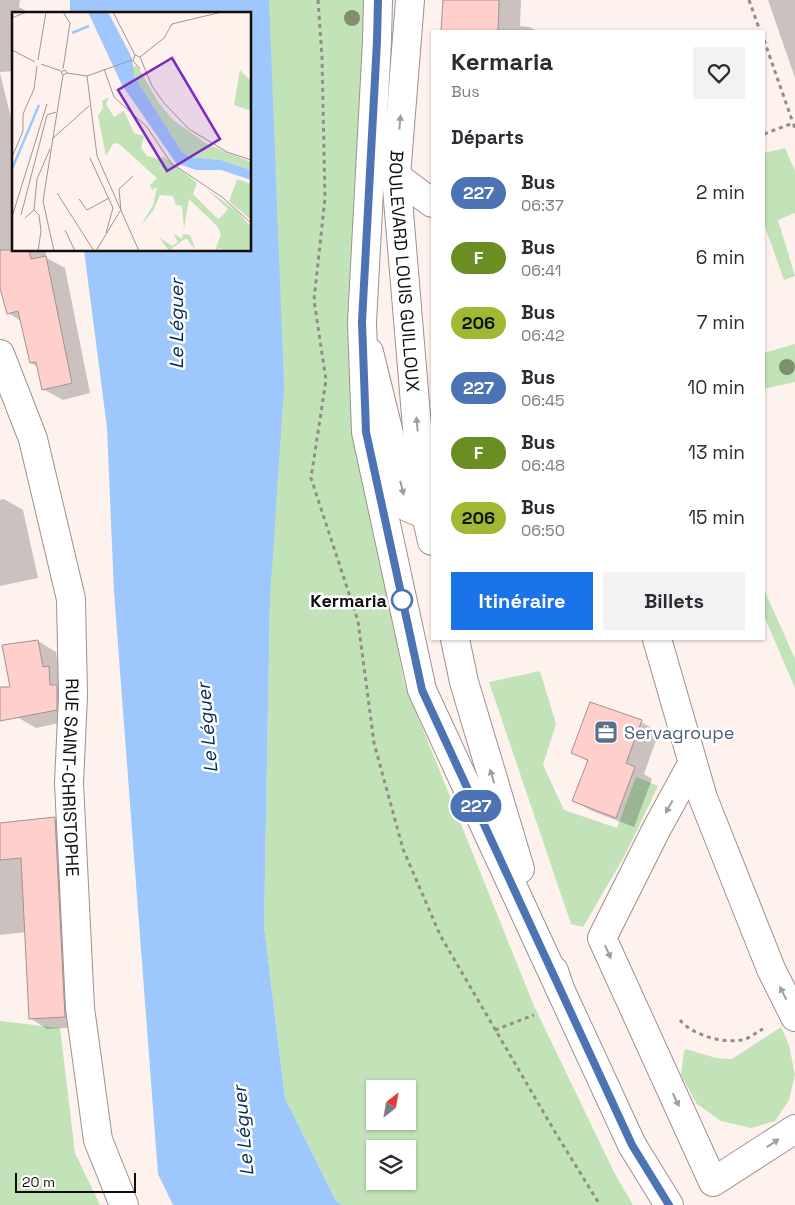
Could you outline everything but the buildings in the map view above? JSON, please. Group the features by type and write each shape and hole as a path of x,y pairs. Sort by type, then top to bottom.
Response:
{"main road":[{"name":"BOULEVARD LOUIS GUILLOUX","path":"378,0 362,322 366,432 422,690 560,989"},
{"name":"BOULEVARD LOUIS GUILLOUX","path":"410,0 396,176 426,453 431,528"},
{"path":"396,176 431,202"},
{"path":"362,322 407,506 430,514"},
{"name":"RUE SAINT-CHRISTOPHE","path":"0,354 32,439 71,599 73,696 69,783 80,1008 98,1140 124,1205"},
{"path":"455,640 464,682 526,889 560,989 632,1145 669,1205"},
{"path":"657,640 703,798 771,969 794,1015"},
{"path":"692,764 656,830 602,938 713,1182 795,1128"}],"path":[{"path":"749,0 760,30"},
{"path":"765,43 795,128"},
{"path":"765,134 793,123"},
{"path":"674,1013 685,1026 713,1040 744,1039 794,1015"}],"green space":[{"path":"268,0 363,0 362,119 351,391 404,682 534,1006 615,1174 633,1205 342,1205 336,1201 285,1098 264,926 270,598"},
{"path":"785,148 795,171 795,213 778,220 795,276 784,280 765,227 765,153"},
{"path":"795,344 795,382 765,389 765,353"},
{"path":"765,591 795,659 795,688 765,618"},
{"path":"540,671 556,724 543,765 564,810 617,828 636,777 658,786 625,855 583,927 571,924 489,682"},
{"path":"0,1021 60,1028 75,1153 100,1205 0,1205"},
{"path":"781,1027 789,1045 795,1075 789,1100 775,1121 751,1128 721,1121 697,1104 681,1075 684,1051 686,1049 716,1058 732,1059"}],"water":[{"name":"Le Léguer","path":"70,0 269,0 284,386 270,598 264,926 285,1098 336,1201 342,1205 173,1205 158,1174 114,592 107,428 84,251 251,251 251,12 70,12"}],"bus line":[{"name":"227","path":"378,0 362,322 366,432 422,690 632,1145 669,1205"}],"place":[{"name":"Kermaria","path":"402,600"},
{"name":"Servagroupe","path":"606,732"}]}
